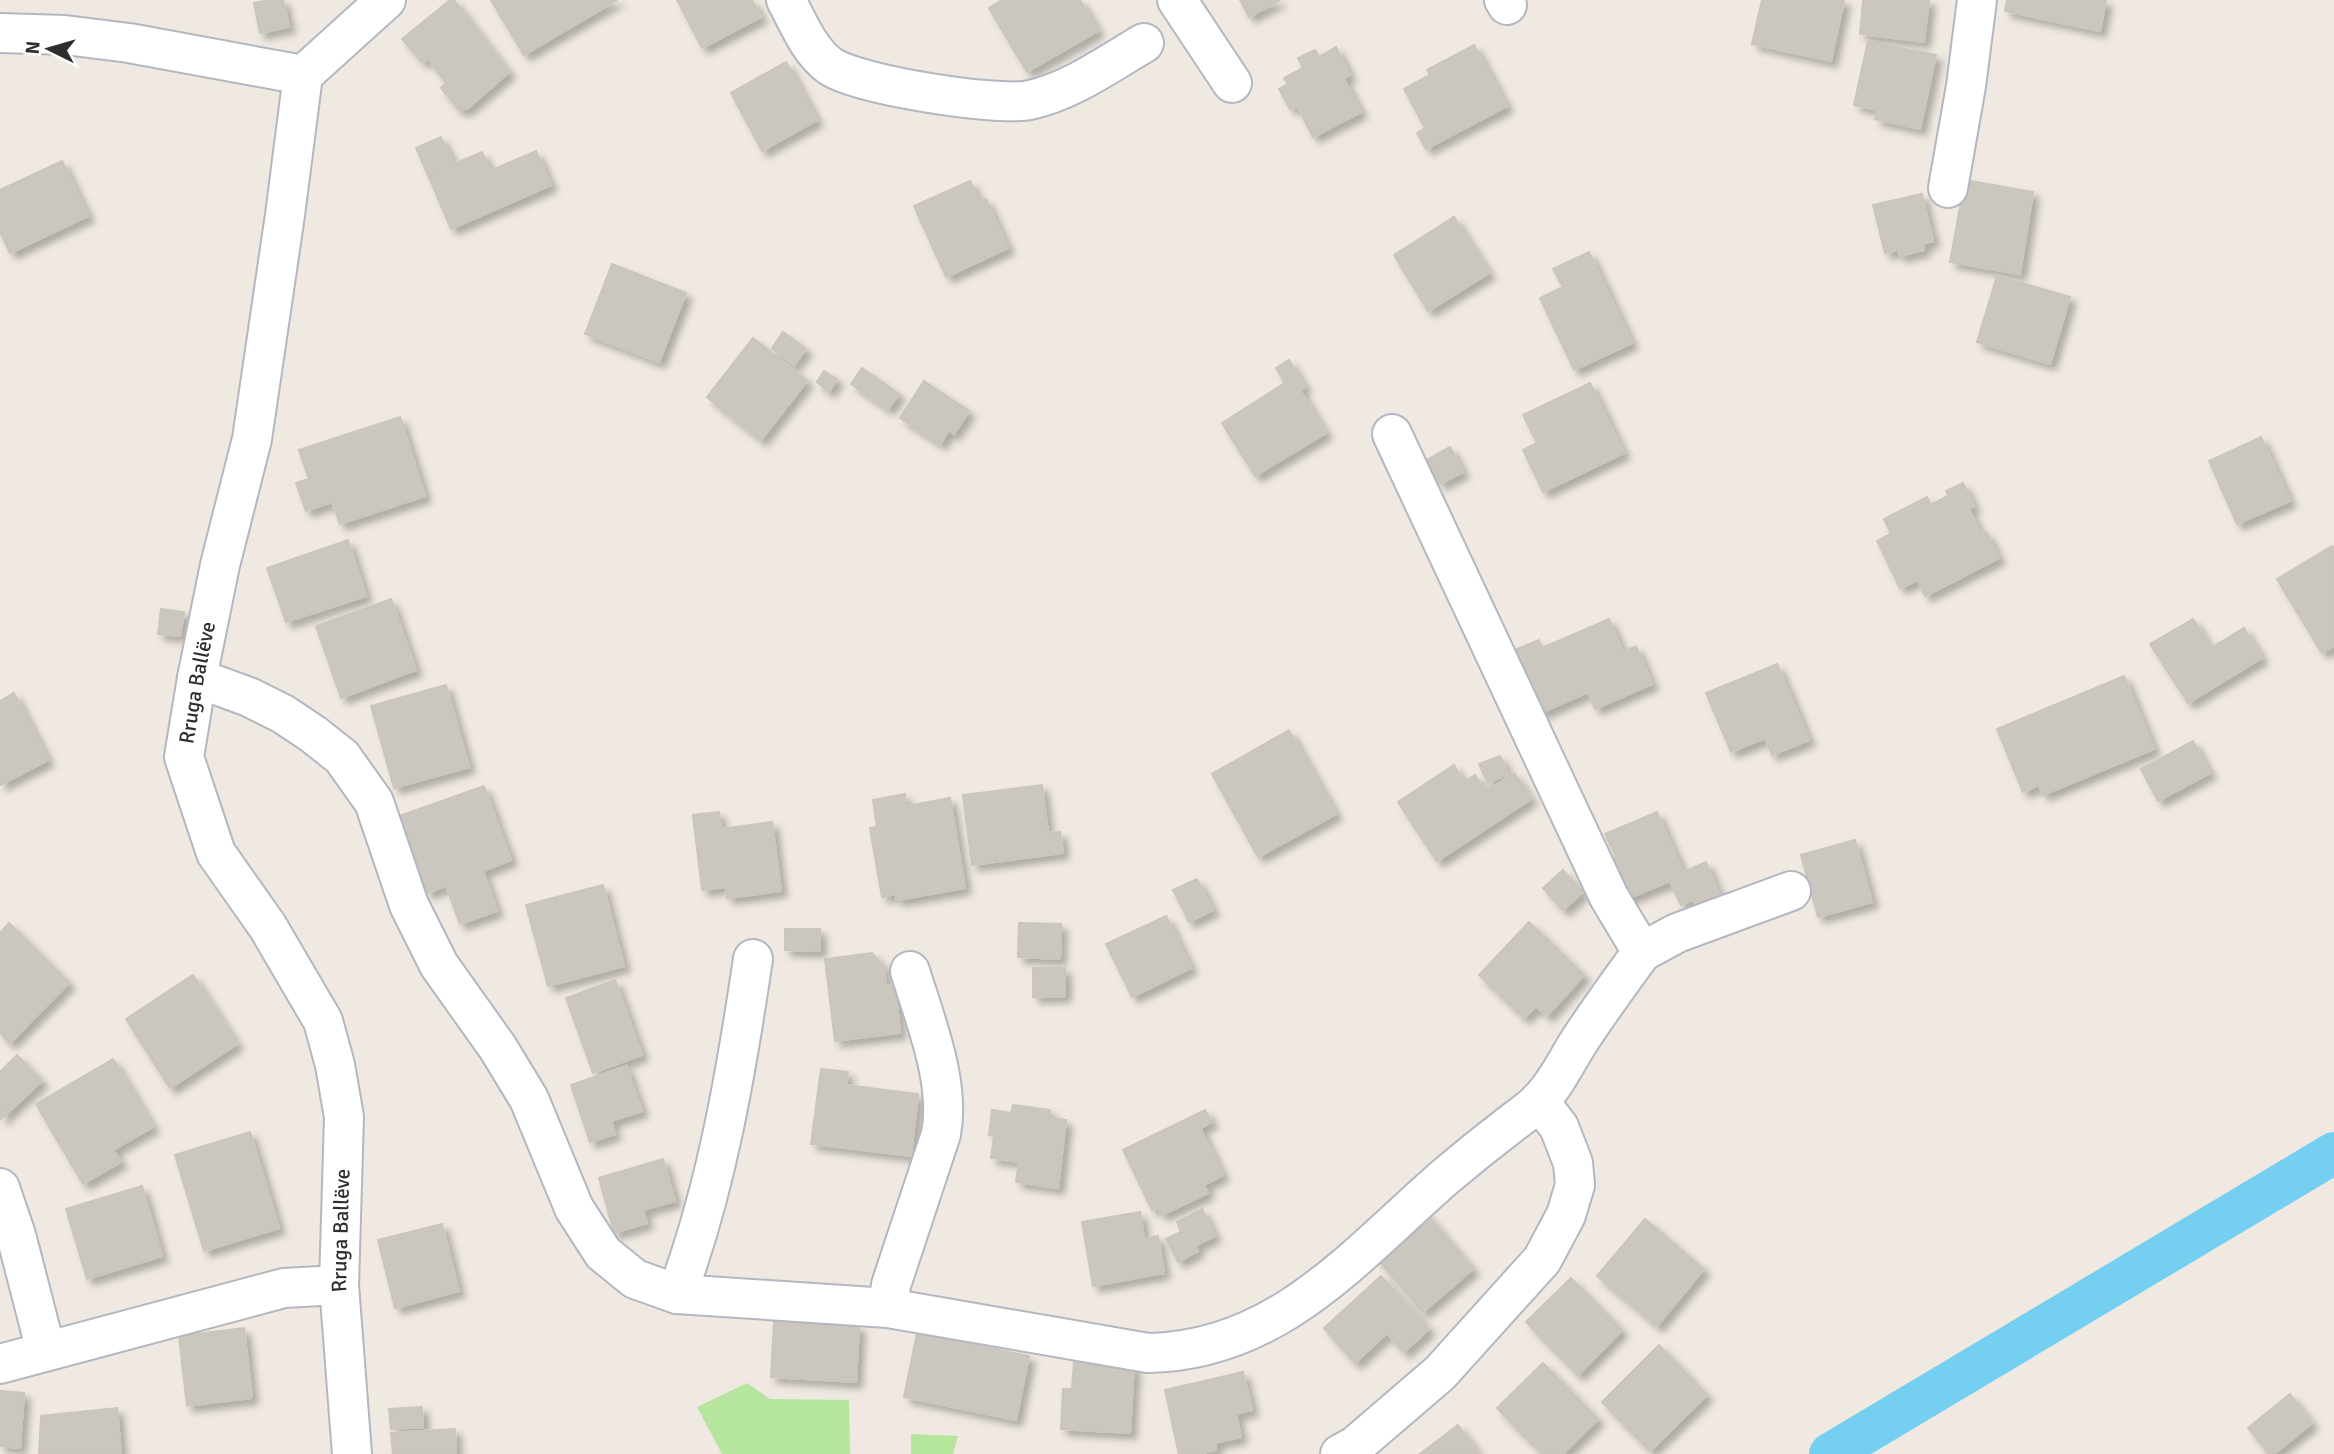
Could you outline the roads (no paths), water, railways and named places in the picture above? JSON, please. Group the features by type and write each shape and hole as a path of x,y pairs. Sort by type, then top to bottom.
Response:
{"street":[{"path":"0,33 65,35 116,42 303,75 386,0"},
{"path":"786,0 806,38 830,66 844,73 912,90 967,97 1017,101 1048,95 1073,84 1144,43"},
{"path":"1177,0 1232,83"},
{"path":"1948,188 1966,86 1977,0"},
{"name":"Rruga Ballëve","path":"303,75 252,439 220,565 184,757 216,853 268,927 323,1021 335,1065 344,1117 339,1285 352,1454"},
{"path":"1392,434 1609,897 1642,952"},
{"path":"197,678 249,697 283,714 342,757 374,802 409,905 439,965 498,1048 529,1099 575,1208 603,1253 635,1279 677,1294 888,1308 1148,1353 1173,1352 1235,1338 1290,1309 1324,1285 1445,1178 1539,1101 1555,1082 1598,1012 1642,952 1677,933 1791,891"},
{"path":"677,1294 692,1252 724,1131 736,1077 753,959"},
{"path":"888,1308 891,1285 941,1134 945,1113 937,1068 910,971"},
{"path":"1340,1454 1355,1446 1440,1373 1542,1260 1566,1215 1575,1185 1573,1163 1559,1127 1539,1101"},
{"path":"0,1188 16,1235 46,1351"},
{"path":"0,1364 284,1288 339,1285"}],"waterway":[{"path":"1830,1454 2334,1153"}]}
